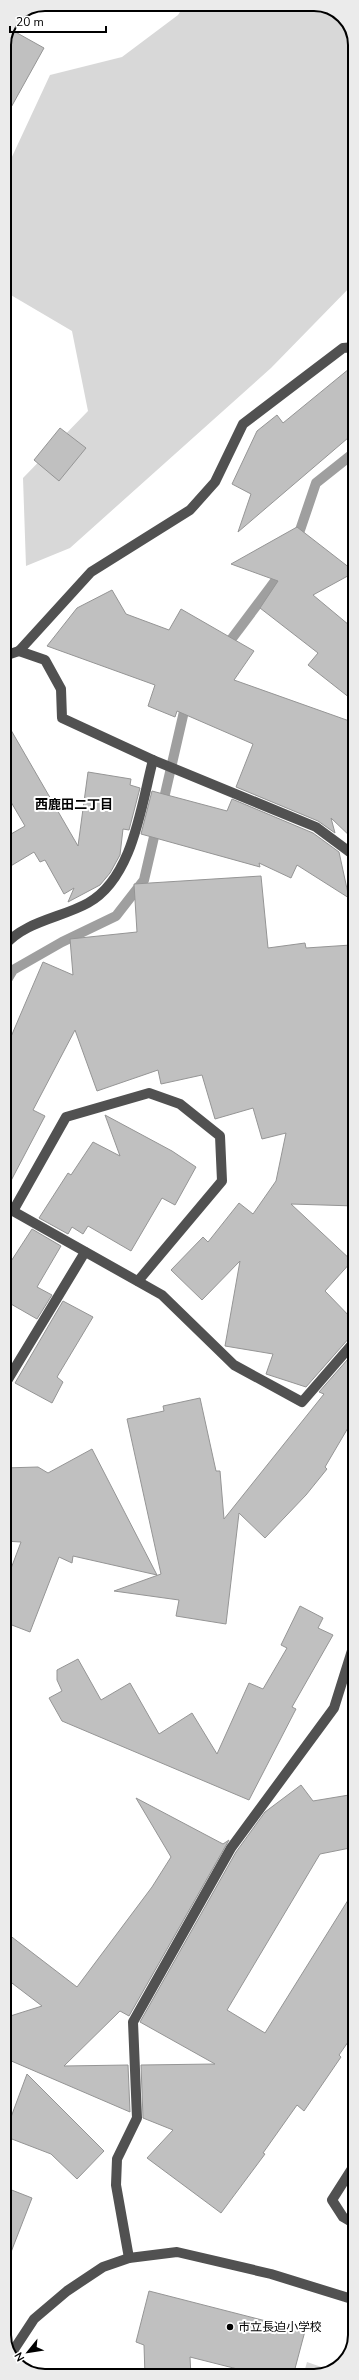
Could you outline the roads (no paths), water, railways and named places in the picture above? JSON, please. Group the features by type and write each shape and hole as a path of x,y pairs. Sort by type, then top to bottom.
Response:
{"street":[{"path":"11,654 19,651 90,572 190,510 215,482 243,424 343,348 348,348"},
{"path":"19,651 45,660 61,689 62,718 153,760 316,827 348,851"},
{"path":"11,941 37,923 88,903 109,887 131,848 153,760"},
{"path":"11,1206 66,1117 149,1093 180,1104 220,1136 222,1181 138,1281"},
{"path":"11,1210 162,1295 234,1365 302,1402 348,1350"},
{"path":"11,1374 85,1252"},
{"path":"129,2258 116,2185 117,2159 137,2118 133,2022 231,1848 334,1708 348,1663"},
{"path":"348,2175 332,2200 343,2217 348,2220"},
{"path":"14,2350 34,2318 67,2291 103,2268 129,2258 177,2252 271,2274 348,2298"}],"waterway":[{"path":"296,542 316,483 348,458"},
{"path":"224,649 284,569"},
{"path":"162,807 185,707 189,702"},
{"path":"11,973 13,970 62,942 116,916 144,880 157,824"}],"place":[{"name":"市立長迫小学校","path":"230,2327"}],"district":[{"name":"西鹿田二丁目","path":"74,804"}]}
